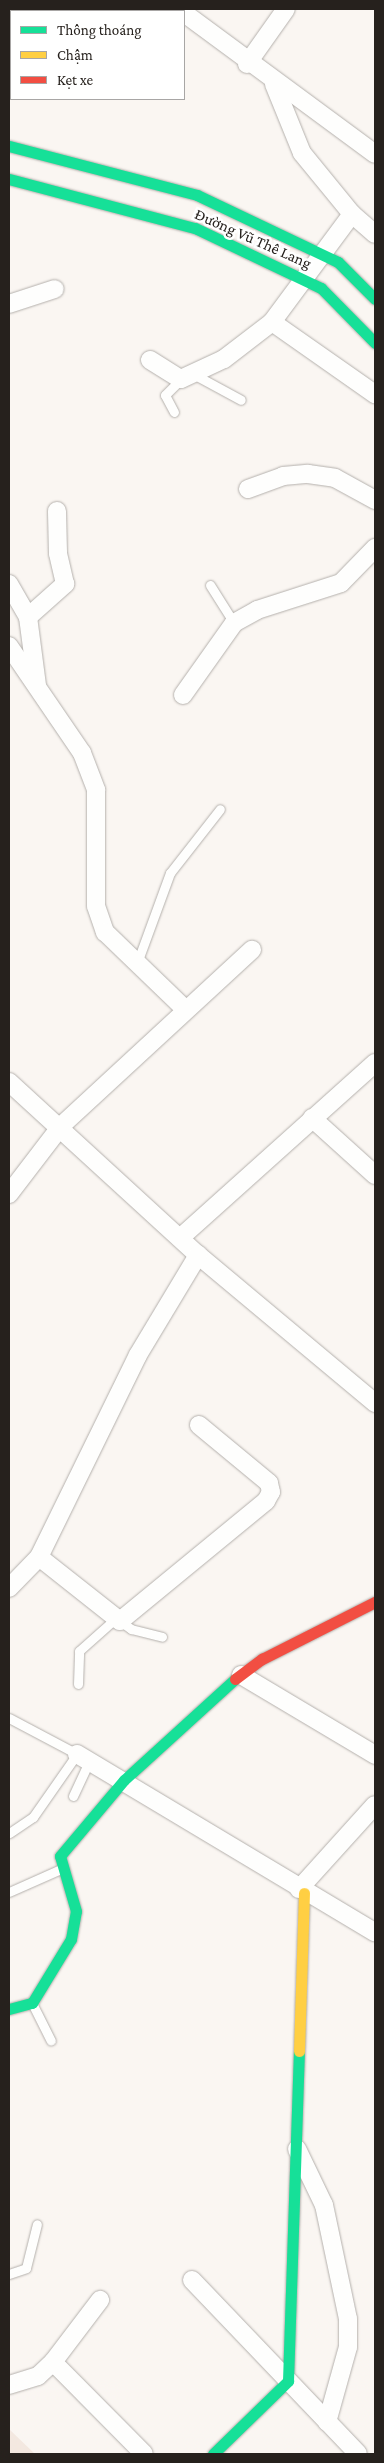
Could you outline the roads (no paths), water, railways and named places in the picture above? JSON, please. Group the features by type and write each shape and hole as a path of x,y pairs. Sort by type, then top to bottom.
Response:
{"street":[{"path":"247,64 286,9"},
{"path":"190,13 247,64 375,154"},
{"path":"274,84 302,153 352,214 374,231"},
{"name":"Đường Vũ Thê Lang","path":"9,146 197,195 338,262 375,299"},
{"name":"Đường Vũ Thê Lang","path":"9,179 195,228 321,288 375,343"},
{"path":"150,360 188,377 272,322 304,280 320,254 352,214"},
{"path":"9,304 56,289"},
{"path":"272,322 375,394"},
{"path":"248,489 283,476 308,474 335,478 375,500"},
{"path":"28,617 65,584 58,553 57,511"},
{"path":"183,696 234,623 257,610 342,583 375,548"},
{"path":"9,584 28,617 38,688"},
{"path":"9,646 82,753 96,790 96,906 105,932 186,1010"},
{"path":"9,1194 61,1126 252,950"},
{"path":"180,1238 375,1063"},
{"path":"9,1082 61,1126 198,1255 375,1403"},
{"path":"312,1118 375,1176"},
{"path":"9,1588 39,1557 138,1355 198,1255"},
{"path":"39,1557 118,1620 271,1492 269,1483 199,1425"},
{"path":"9,2009 32,2003 77,1927 76,1911 61,1869 60,1856 66,1844 124,1780 241,1675 309,1632 361,1613 375,1602"},
{"path":"241,1675 375,1755"},
{"path":"83,1757 124,1780 302,1891 375,1932"},
{"path":"213,2454 288,2381 302,1891 375,1805"},
{"path":"296,2146 324,2205 348,2319 348,2347 327,2422"},
{"path":"192,2280 358,2454"},
{"path":"9,2385 38,2376 53,2362 100,2300"},
{"path":"53,2362 144,2454"}],"lane":[{"path":"174,412 165,395 188,377 241,400"},
{"path":"210,585 234,623"},
{"path":"137,964 170,873 220,809"},
{"path":"78,1684 78,1651 118,1620 131,1630 162,1637"},
{"path":"9,1718 83,1757"},
{"path":"73,1796 83,1757"},
{"path":"9,1833 33,1817 83,1757"},
{"path":"9,1892 61,1869"},
{"path":"32,2003 51,2041"},
{"path":"9,2274 26,2268 37,2224"}]}
